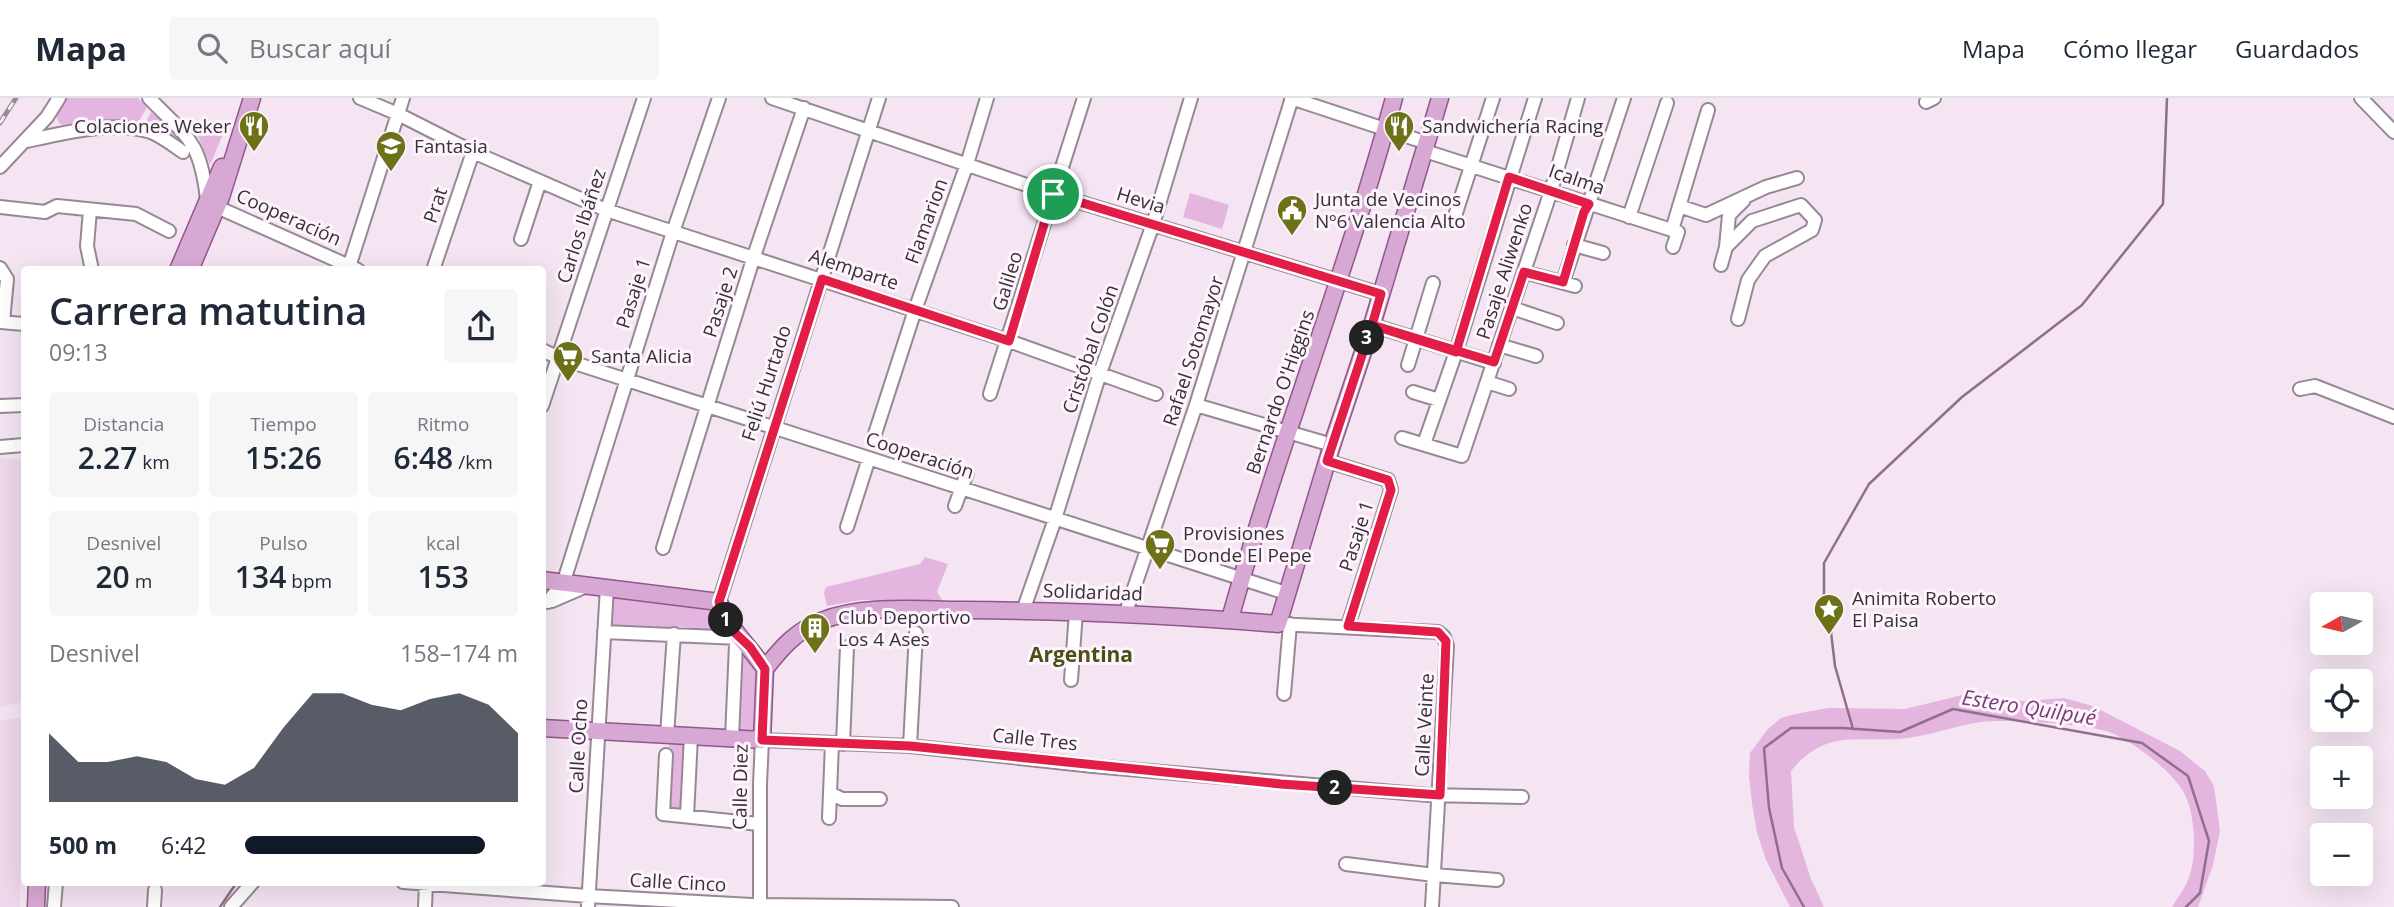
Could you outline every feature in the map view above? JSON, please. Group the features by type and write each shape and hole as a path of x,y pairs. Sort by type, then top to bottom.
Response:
{"main road":[{"path":"180,266 209,206 252,98"},
{"name":"Bernardo O'Higgins","path":"1230,619 1288,432 1340,282 1394,98"},
{"path":"1284,624 1286,593 1372,325 1440,98"},
{"path":"191,266 209,206"},
{"path":"546,580 719,602 725,619 765,669"},
{"name":"Solidaridad","path":"765,669 785,643 823,620 888,610 1076,612 1284,624"},
{"name":"Calle Diez","path":"762,740 765,669"},
{"name":"Calle Tres","path":"546,728 762,740"},
{"path":"36,907 37,886"}],"street":[{"path":"0,167 27,141 59,98"},
{"path":"149,98 189,139 202,168 209,206"},
{"name":"Alemparte","path":"360,98 473,152 607,210 1009,341 1156,394"},
{"path":"353,266 404,98"},
{"name":"Carlos Ibáñez","path":"546,395 644,98"},
{"name":"Pasaje 1","path":"564,581 673,232 719,98"},
{"name":"Hevia","path":"772,98 1053,194 1381,294"},
{"name":"Feliú Hurtado","path":"719,602 880,98"},
{"name":"Flamarion","path":"874,437 987,98"},
{"name":"Galileo","path":"990,394 1084,98"},
{"name":"Cristóbal Colón","path":"1023,611 1055,519 1100,373 1153,224 1191,98"},
{"name":"Icalma","path":"1292,98 1385,129 1473,166 1675,231"},
{"name":"Rafael Sotomayor","path":"1125,615 1196,405 1292,98"},
{"path":"1455,216 1493,98"},
{"path":"1402,438 1424,444 1456,352 1535,98"},
{"name":"Pasaje Aliwenko","path":"1424,444 1462,456 1551,191 1578,98"},
{"path":"1524,272 1569,284 1574,245 1624,98"},
{"path":"2361,98 2394,132"},
{"path":"1629,217 1667,103"},
{"name":"Pasaje 2","path":"663,548 754,256 804,108"},
{"path":"1673,247 1679,206 1708,110"},
{"path":"47,117 58,134"},
{"path":"27,141 88,129 138,129 166,139 183,152"},
{"name":"Prat","path":"434,266 473,152"},
{"path":"1679,206 1706,215 1797,178"},
{"path":"521,239 540,181"},
{"path":"1721,265 1730,215 1750,195"},
{"path":"1726,247 1752,221 1801,205 1815,220 1812,230 1765,256 1748,280 1738,319"},
{"path":"0,207 45,212 57,206 136,214 169,232"},
{"name":"Cooperación","path":"209,206 347,266"},
{"path":"90,210 87,246 91,266"},
{"path":"1574,245 1603,253"},
{"path":"0,268 7,279 2,322 21,324"},
{"path":"1408,365 1433,283"},
{"path":"1512,309 1557,323"},
{"path":"1372,325 1494,362"},
{"path":"1499,345 1536,356"},
{"name":"Cooperación","path":"546,353 1286,593"},
{"path":"1487,382 1509,389"},
{"path":"2300,389 2315,387 2394,417"},
{"path":"1413,392 1439,400"},
{"path":"0,406 21,405"},
{"path":"1196,405 1288,432 1329,453"},
{"path":"0,447 21,445"},
{"name":"Pasaje 1","path":"1329,453 1388,480 1391,484 1348,626"},
{"path":"847,527 869,458"},
{"path":"955,506 967,473"},
{"path":"546,603 564,581"},
{"path":"546,604 589,585"},
{"name":"Calle Ocho","path":"588,902 607,587"},
{"path":"1071,680 1076,612"},
{"path":"1284,624 1284,694"},
{"name":"Solidaridad","path":"1284,624 1438,632"},
{"path":"604,632 740,638 736,645 732,738"},
{"name":"Calle Veinte","path":"1432,907 1447,646 1444,637 1438,632"},
{"path":"910,746 916,633"},
{"path":"667,735 674,634"},
{"path":"830,818 847,647"},
{"path":"687,816 691,736"},
{"name":"Calle Tres","path":"762,740 910,746 1281,784 1440,795 1522,797"},
{"name":"Calle Diez","path":"760,906 762,740"},
{"path":"666,755 663,814 760,824"},
{"path":"831,793 842,799 880,799"},
{"path":"1346,864 1497,880"},
{"path":"54,907 56,886"},
{"path":"230,907 249,886"},
{"path":"425,907 426,886"},
{"name":"Calle Cinco","path":"452,886 588,902 952,907"},
{"path":"154,907 155,890"}],"shaded area":[{"path":"65,98 138,98 147,107 137,125 67,127 59,123 56,116"},
{"path":"151,112 182,139 187,147 169,135 144,125"},
{"path":"187,122 212,132 226,127 210,165 200,140"},
{"path":"1190,193 1229,205 1222,229 1183,217"},
{"path":"0,458 21,460 21,703 0,707"},
{"path":"925,557 948,564 937,592 943,601 861,600 827,606 824,593 826,587 920,564"},
{"path":"613,596 710,608 723,631 609,628"},
{"path":"739,645 756,675 757,728 753,732 735,732"},
{"path":"1962,695 2024,701 2064,698 2093,706 2180,751 2205,771 2214,786 2220,831 2213,865 2198,907 2172,907 2190,874 2194,855 2194,832 2183,791 2161,766 2133,744 2104,731 2057,724 1997,721 1975,723 1908,738 1831,742 1805,757 1791,771 1794,827 1811,879 1824,907 1790,907 1766,860 1752,804 1750,753 1767,730 1781,718 1828,708 1905,709"},
{"path":"21,718 20,907 0,907 0,721"},
{"path":"669,744 689,745 686,814 666,813"}],"waterway":[{"path":"1853,729 1835,666 1831,632 1824,613 1824,563 1869,484 1962,397 2082,305 2163,204 2167,98"},
{"name":"Estero Quilpué","path":"1804,907 1782,868 1769,808 1764,748 1791,728 1900,732 1953,709 2142,743 2188,776 2209,841 2200,893 2186,907"},
{"path":"220,907 234,886"}],"railway":[{"path":"0,123 16,98"}],"place":[{"name":"Colaciones Weker","path":"254,153"},
{"name":"Sandwichería Racing","path":"1399,153"},
{"name":"Fantasia","path":"391,173"},
{"name":"Junta de Vecinos Nº6 Valencia Alto","path":"1292,237"},
{"name":"Santa Alicia","path":"568,383"},
{"name":"Provisiones Donde El Pepe","path":"1160,571"},
{"name":"Animita Roberto El Paisa","path":"1829,636"},
{"name":"Club Deportivo Los 4 Ases","path":"815,655"}],"district":[{"name":"Argentina","path":"1081,655"}],"route":[{"path":"1053,194 1009,341 822,279 719,602 733,631 750,647 765,669 762,740 910,746 1281,784 1440,795 1446,641 1438,632 1348,626 1391,484 1388,480 1327,461 1372,325 1456,352 1494,362 1524,272 1563,282 1584,212 1589,204 1509,177 1456,352 1416,339 1372,325 1381,294 1053,194"}]}
